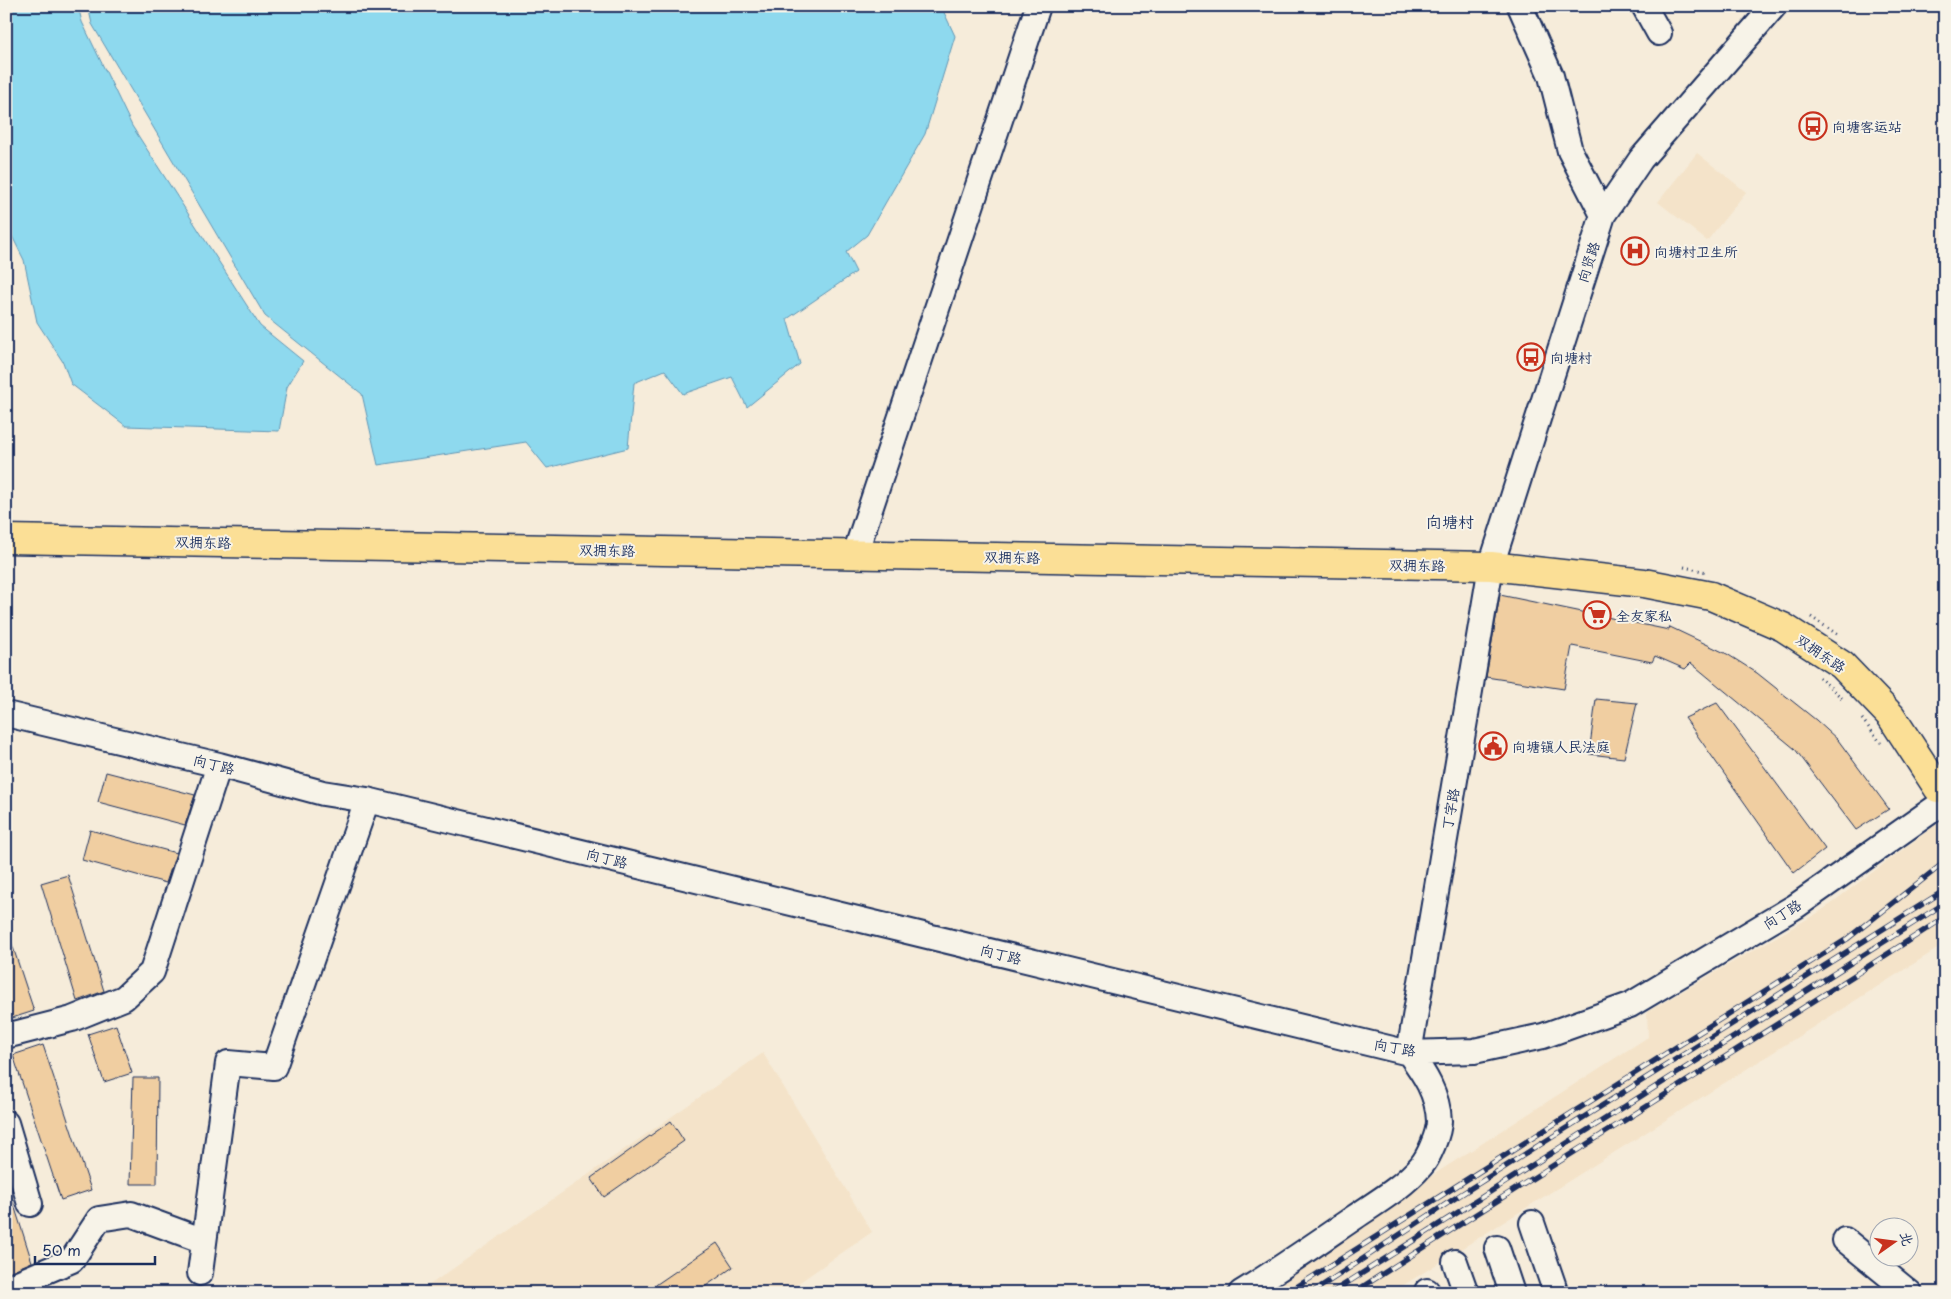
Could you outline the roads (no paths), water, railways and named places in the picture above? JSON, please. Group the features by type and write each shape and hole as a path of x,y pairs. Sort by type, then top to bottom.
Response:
{"main road":[{"name":"双拥东路","path":"6,539 1491,566 1644,583 1711,596 1782,627 1842,665 1891,716 1941,795"}],"street":[{"path":"855,554 1038,6"},
{"path":"1520,6 1551,76 1570,151 1603,216"},
{"path":"1644,6 1659,33"},
{"name":"向贤路","path":"1491,566 1603,216 1641,159 1774,6"},
{"name":"丁字路","path":"1409,1053 1491,566"},
{"name":"向丁路","path":"6,714 219,765 323,793 367,800 1409,1053 1474,1051 1543,1036 1630,1005 1796,906 1941,795"},
{"path":"6,1036 72,1019 124,998 152,972 219,765"},
{"path":"200,1273 228,1063 274,1067 367,800"},
{"path":"1241,1293 1374,1204 1422,1166 1436,1139 1439,1122 1436,1104 1427,1077 1409,1053"},
{"path":"6,1123 30,1204"},
{"path":"6,1288 72,1260 99,1219 131,1214 204,1241"},
{"path":"1532,1223 1556,1293"},
{"path":"1846,1240 1910,1293"},
{"path":"1497,1248 1512,1293"},
{"path":"1455,1262 1466,1293"}],"water":[{"path":"6,6 78,6 82,22 132,126 260,326 303,361 287,387 279,431 126,426 71,384 63,362 37,322 24,260 6,224"},
{"path":"88,6 941,6 955,36 925,134 867,235 846,252 856,272 787,319 800,364 747,407 732,377 683,394 665,370 634,383 628,448 547,468 526,442 378,465 362,394 265,316 92,24"}],"railway":[{"path":"1287,1293 1847,939 1945,862"},
{"path":"1311,1293 1460,1195 1945,890"},
{"path":"1331,1293 1945,903"},
{"path":"1353,1293 1945,917"}],"place":[{"name":"向塘客运站","path":"1813,126"},
{"name":"向塘村卫生所","path":"1635,251"},
{"name":"向塘村","path":"1531,357"},
{"name":"全友家私","path":"1597,615"},
{"name":"向塘镇人民法庭","path":"1493,746"}],"district":[{"name":"向塘村","path":"1450,521"}]}
